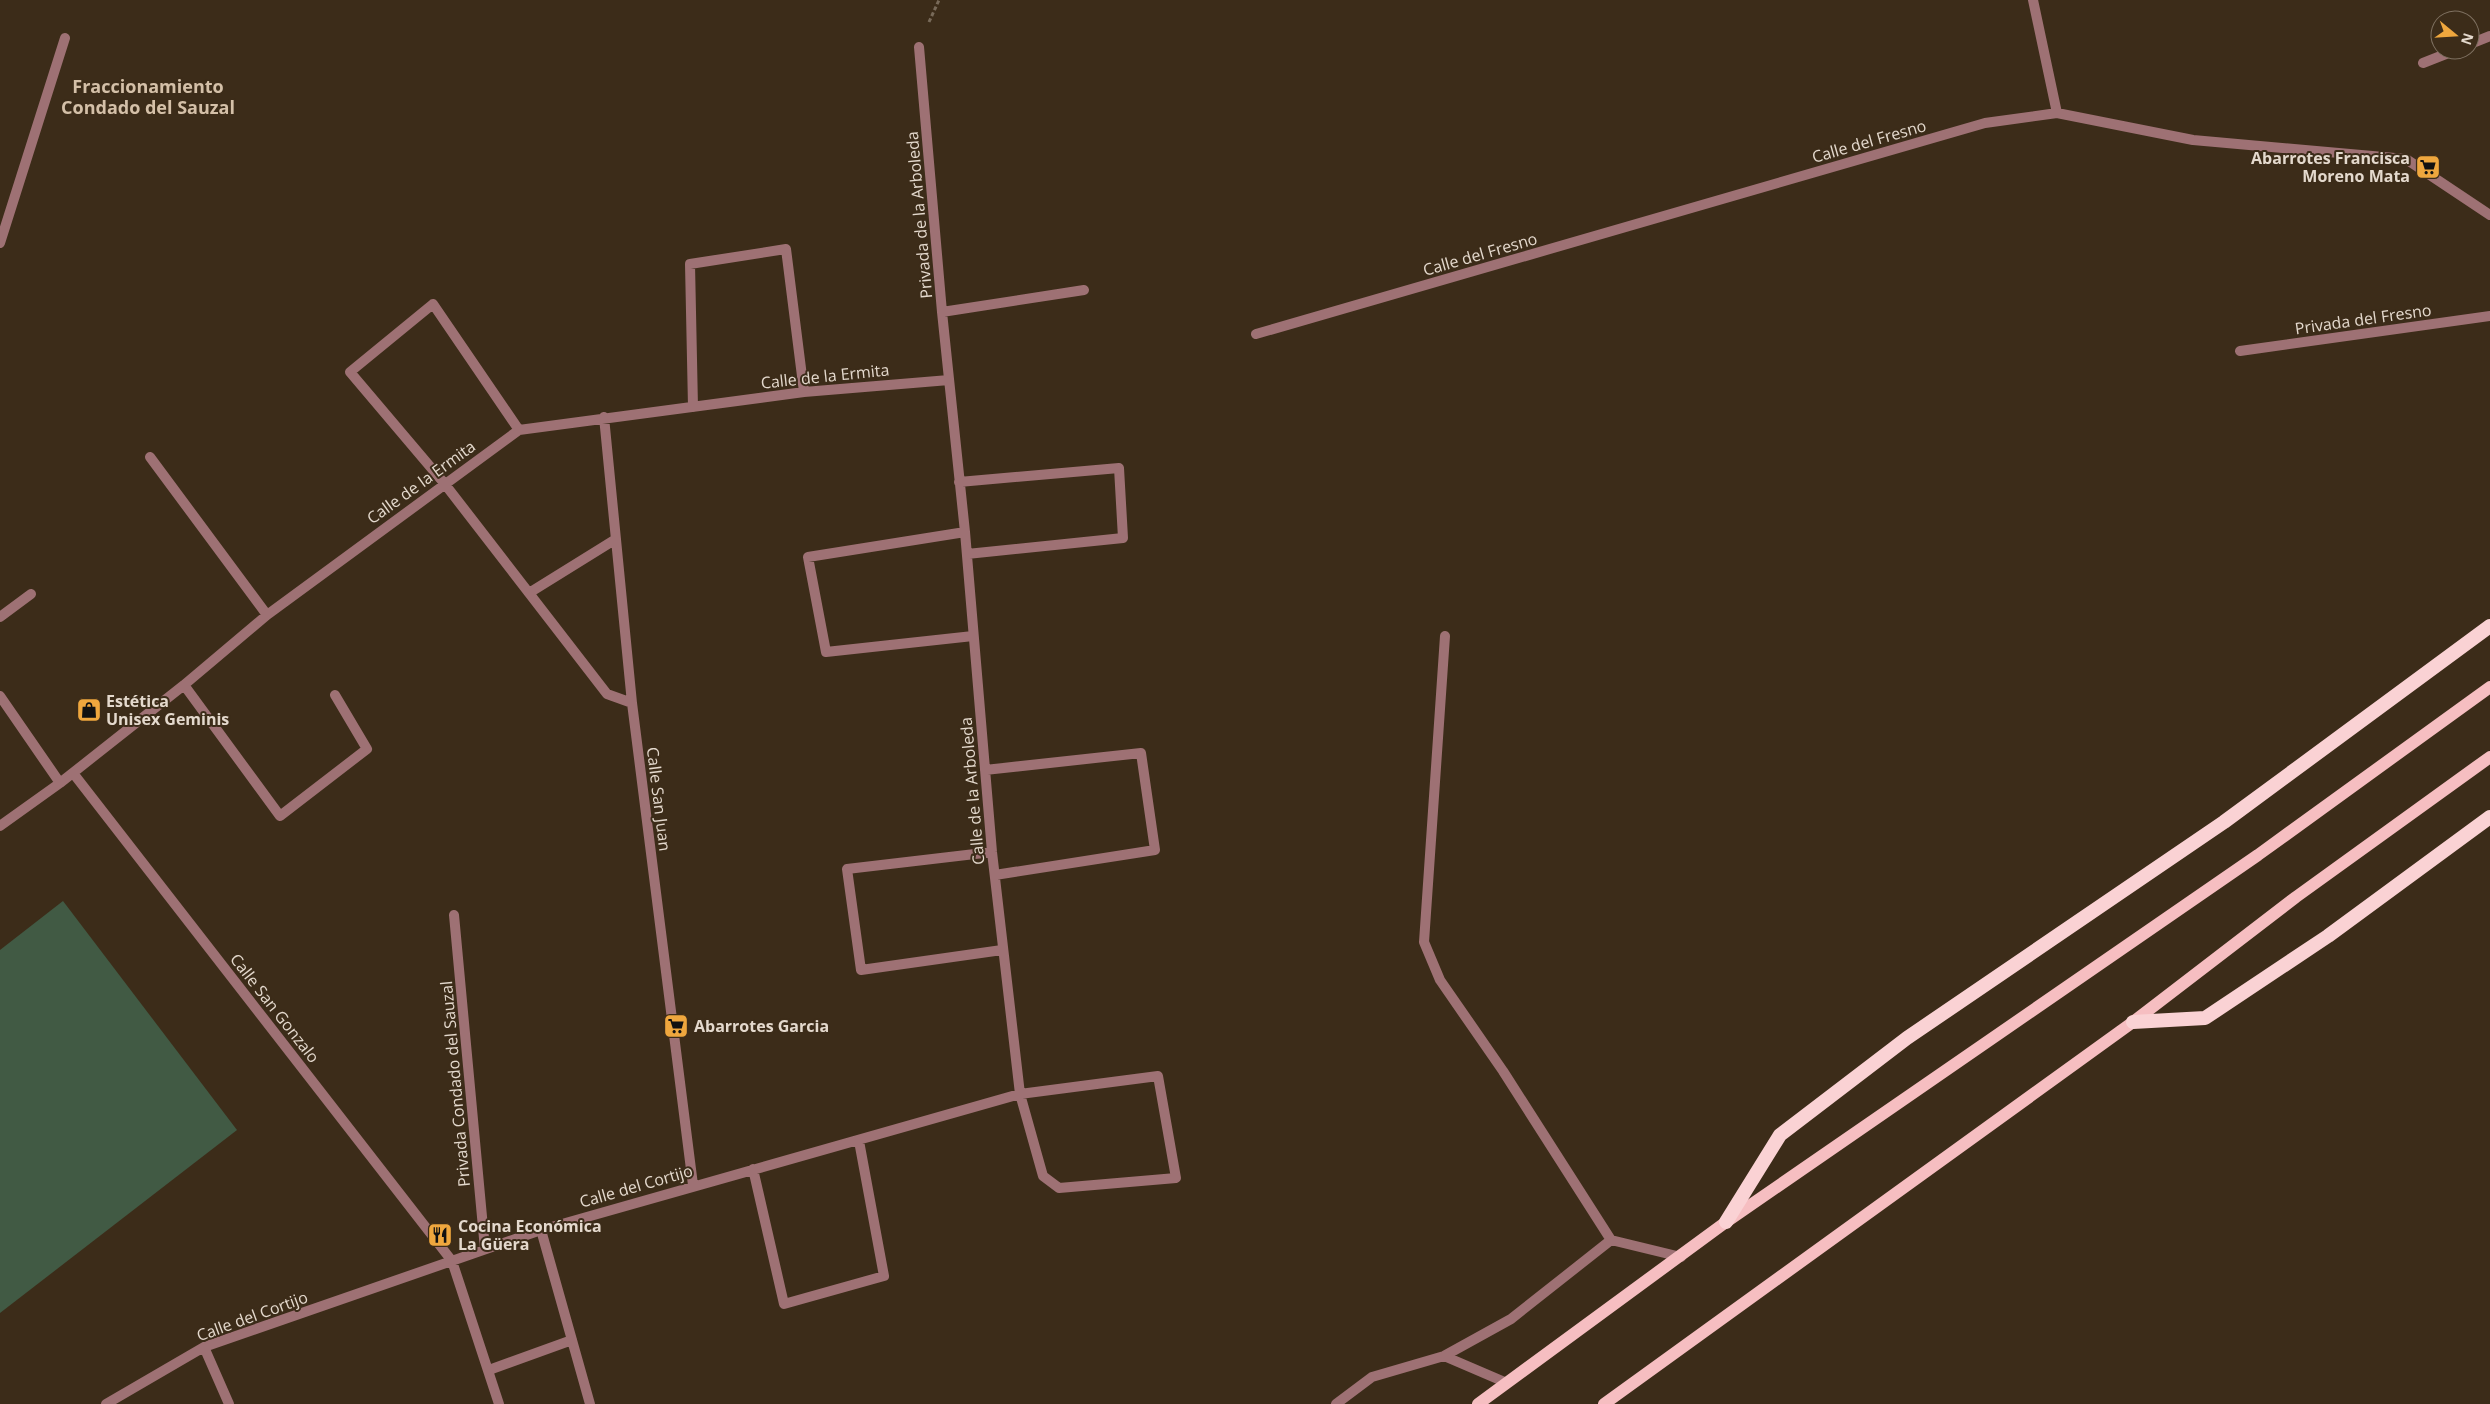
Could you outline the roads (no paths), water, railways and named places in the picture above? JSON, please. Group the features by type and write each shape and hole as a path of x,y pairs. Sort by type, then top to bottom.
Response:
{"highway":[{"path":"1726,1222 1780,1135 1907,1038 2224,822 2490,626"},
{"path":"2133,1022 2205,1018 2328,936 2490,817"}],"main road":[{"path":"1478,1404 1681,1257 1726,1222 2258,855 2490,687"},
{"path":"1604,1404 2133,1022 2296,897 2490,757"}],"street":[{"path":"2033,0 2057,113"},
{"path":"0,243 65,38"},
{"name":"Privada de la Arboleda","path":"919,47 949,380"},
{"path":"2423,63 2431,60"},
{"name":"Calle del Fresno","path":"1256,334 1985,123 2057,113 2193,140 2406,159 2490,215"},
{"path":"692,407 690,264 786,249 804,392"},
{"path":"942,312 1084,290"},
{"path":"519,430 433,304 350,372 444,483 606,694 632,702"},
{"name":"Privada del Fresno","path":"2240,351 2490,316"},
{"name":"Calle de la Ermita","path":"0,826 73,773 184,685 267,615 444,483 519,430 604,416 692,407 804,392 949,380"},
{"name":"Calle de la Arboleda","path":"949,380 965,532 972,636 992,852 1020,1094 1043,1176 1059,1188"},
{"name":"Calle San Juan","path":"604,416 632,702 693,1185"},
{"path":"150,457 267,615"},
{"path":"959,482 1119,468 1123,538 967,554"},
{"path":"965,532 808,556 826,652 972,636"},
{"path":"529,593 616,539"},
{"path":"0,617 32,594"},
{"path":"1445,636 1424,942 1440,980 1503,1071 1611,1240 1681,1257"},
{"path":"184,685 280,816 367,749 335,694"},
{"path":"0,696 60,783"},
{"path":"985,770 1141,752 1155,850 995,875"},
{"name":"Calle San Gonzalo","path":"73,773 452,1261 499,1404"},
{"path":"992,852 847,868 861,970 1002,950"},
{"name":"Privada Condado del Sauzal","path":"454,915 485,1249"},
{"name":"Calle del Cortijo","path":"106,1404 117,1401 204,1347 541,1230 693,1185 859,1141 1020,1094 1158,1076 1176,1178 1059,1188"},
{"path":"753,1169 784,1304 884,1276 859,1141"},
{"path":"541,1230 590,1404"},
{"path":"1336,1404 1372,1377 1444,1356 1512,1319 1611,1240"},
{"path":"489,1370 572,1340"},
{"path":"204,1347 229,1404"},
{"path":"1444,1356 1506,1383"}],"place":[{"name":"Abarrotes Francisca Moreno Mata","path":"2428,167"},
{"name":"Estética Unisex Geminis","path":"89,710"},
{"name":"Abarrotes Garcia","path":"676,1026"},
{"name":"Cocina Económica La Güera","path":"440,1235"}],"district":[{"name":"Fraccionamiento Condado del Sauzal","path":"148,96"}]}
